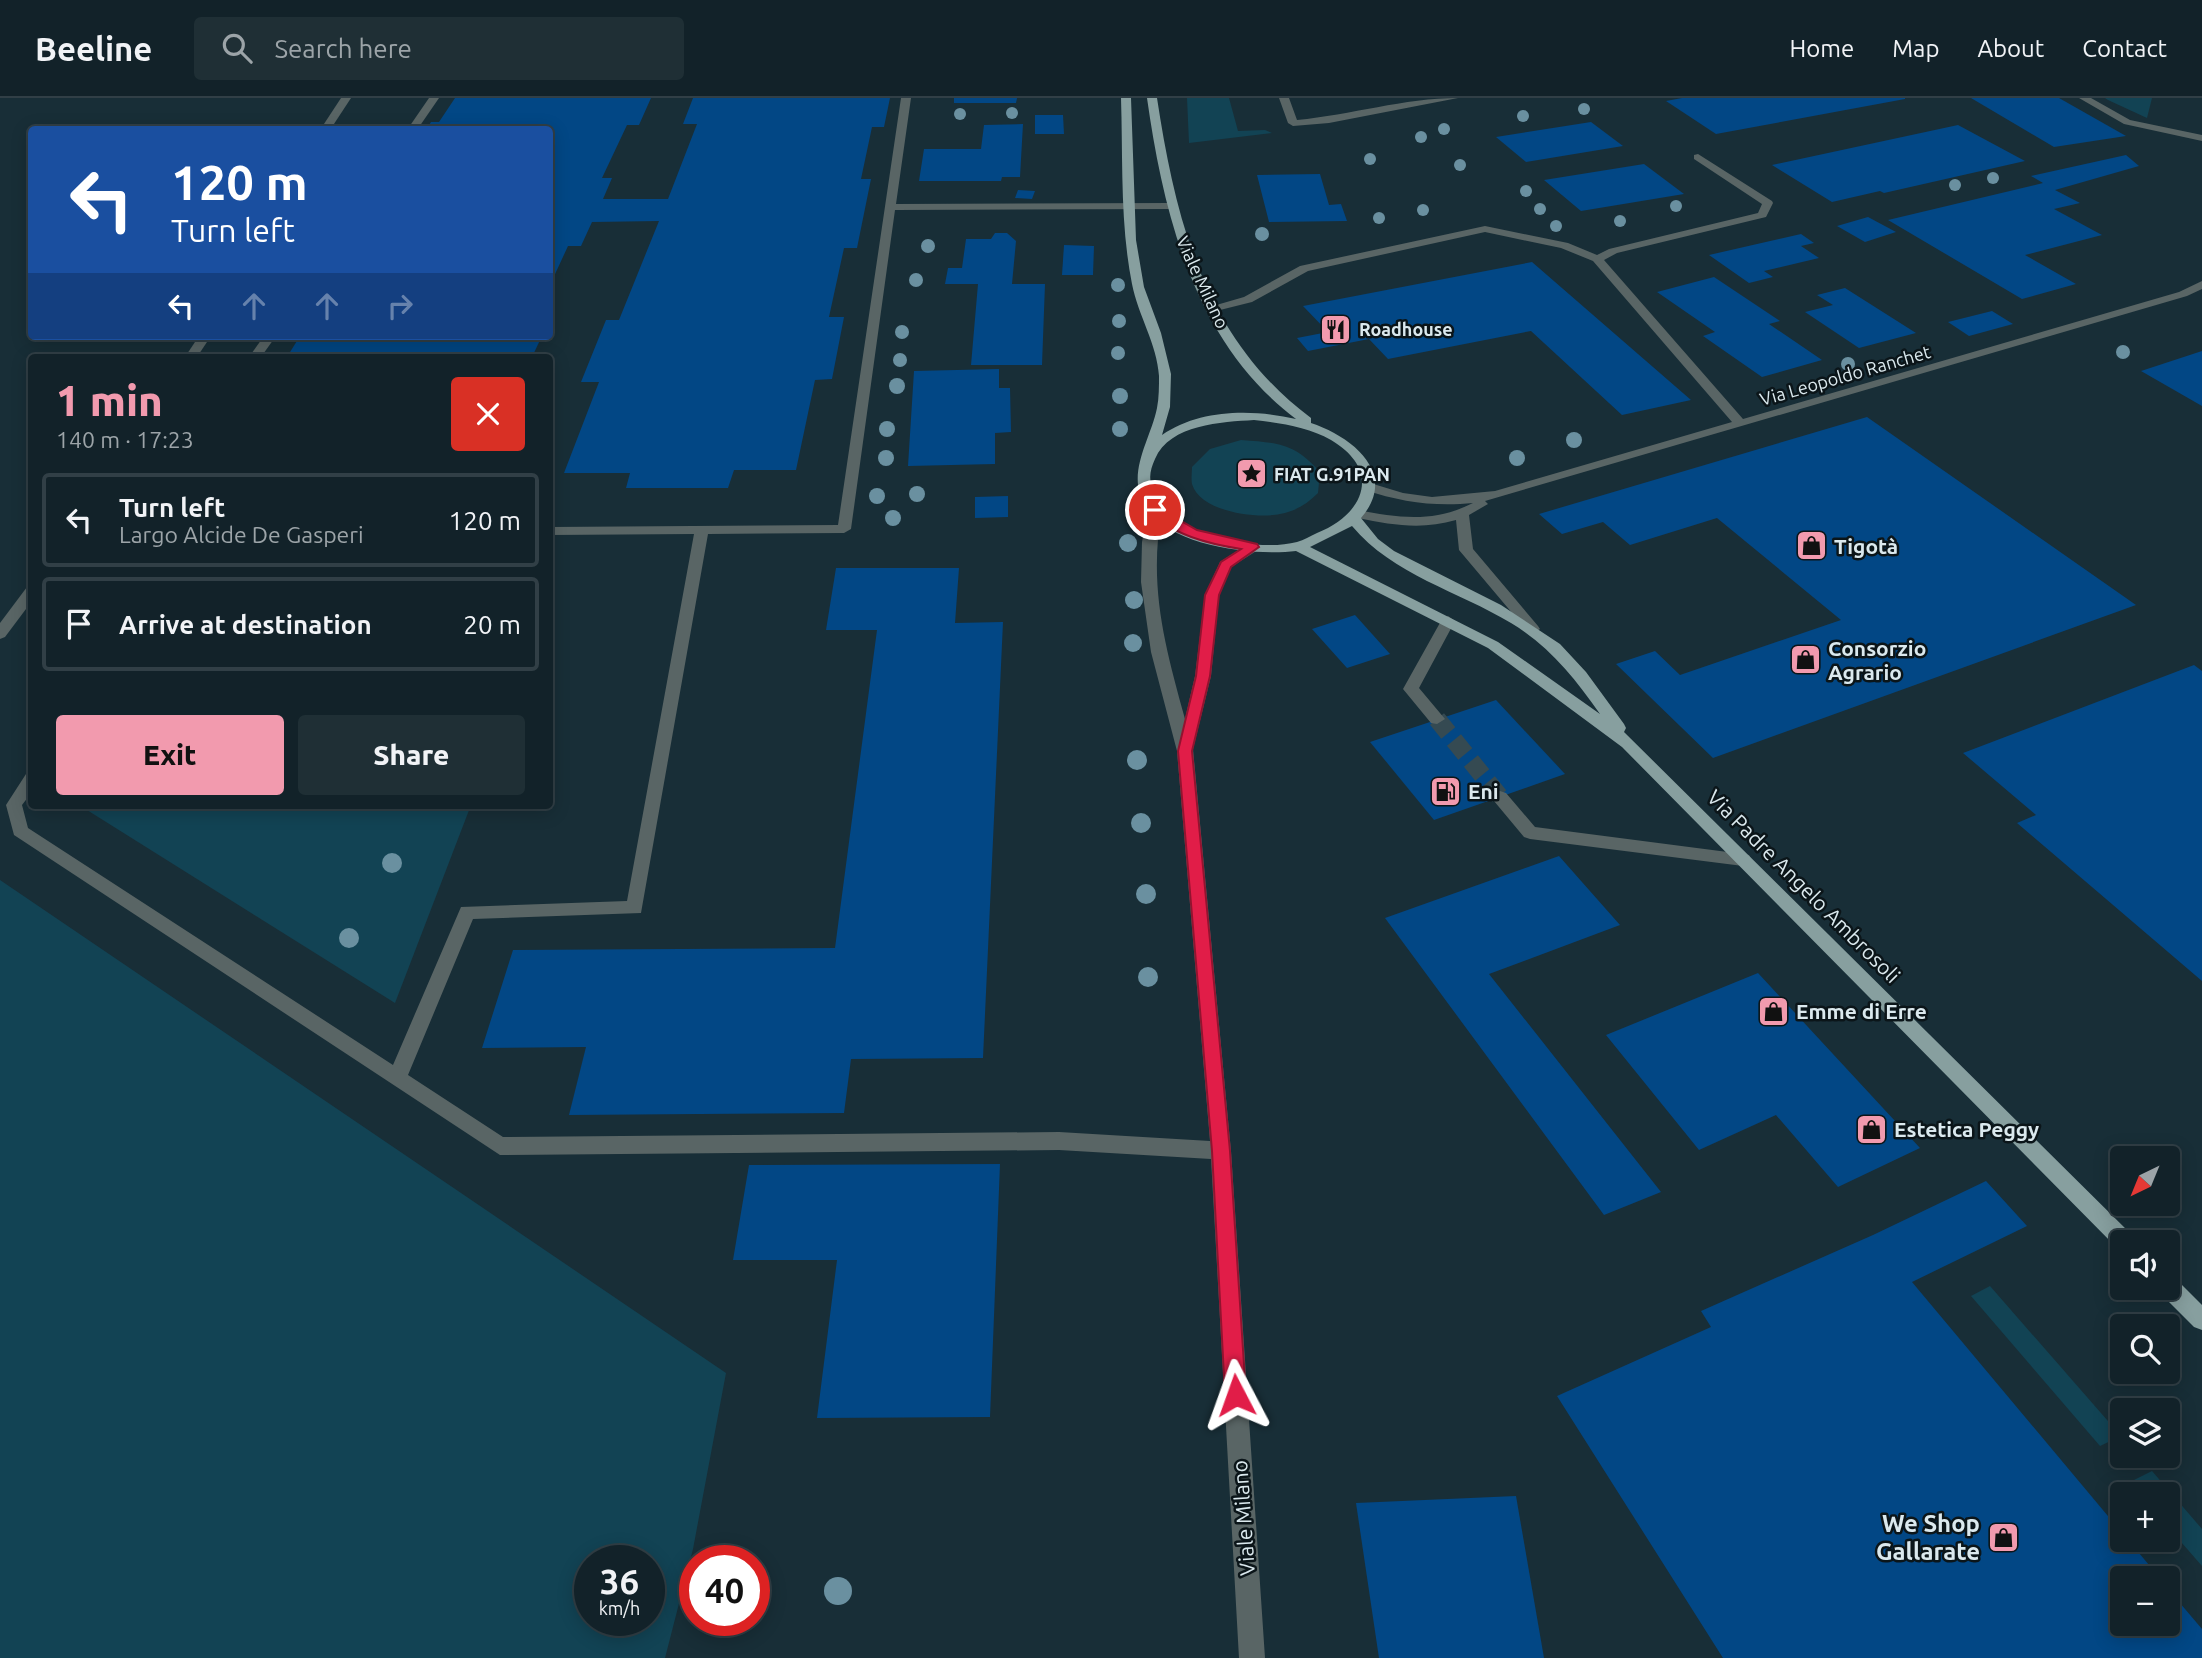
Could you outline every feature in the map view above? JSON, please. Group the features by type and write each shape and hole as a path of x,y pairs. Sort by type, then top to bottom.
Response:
{"main road":[{"path":"1126,98 1131,240 1138,287 1155,333 1165,374 1164,407 1148,457 1143,477 1155,510 1192,533 1226,543 1252,547 1298,546 1334,532 1356,516 1363,508 1370,487 1364,465 1347,446 1320,430 1288,420 1254,416 1219,418 1189,426 1164,439 1148,457"},
{"name":"Viale Milano","path":"1152,98 1172,206 1193,267 1212,308 1248,368 1272,395 1320,430"},
{"name":"Via Padre Angelo Ambrosoli","path":"1356,516 1373,542 1390,554 1533,629 1557,649 1579,674 1628,743"},
{"name":"Via Padre Angelo Ambrosoli","path":"1298,546 1448,621 1524,664 1628,743 2113,1230"},
{"path":"2180,1298 2202,1320"}],"street":[{"path":"328,126 345,98"},
{"path":"415,126 434,98"},
{"path":"553,531 844,529 906,98"},
{"path":"1284,98 1293,123 1329,120 1453,98"},
{"path":"2084,98 2127,122 2202,138"},
{"path":"1597,259 1613,251 1762,215 1768,203 1698,158"},
{"path":"889,207 1172,206"},
{"path":"1212,308 1248,300 1304,268 1485,229 1540,239 1597,259 1741,424"},
{"name":"Via Leopoldo Ranchet","path":"1497,495 2183,294 2202,284"},
{"path":"1370,487 1398,497 1433,503 1460,502 1497,495"},
{"path":"1356,516 1432,524 1462,514 1497,495"},
{"name":"Viale Milano","path":"1155,510 1149,542 1148,582 1159,652 1185,751 1221,1151 1252,1658"},
{"name":"Via Padre Angelo Ambrosoli","path":"1462,514 1466,550 1533,629"},
{"path":"397,1078 467,912 635,908 702,531"},
{"name":"Viale Milano","path":"1185,751 1203,676 1212,595 1225,565 1252,547"},
{"path":"0,635 28,596"},
{"path":"1437,719 1411,689 1448,621"},
{"path":"28,784 13,805 20,831 500,1146 1059,1141 1221,1151"},
{"path":"1500,797 1530,833 1742,860"}],"shaded area":[{"path":"1187,98 1229,98 1238,131 1265,130 1272,133 1189,143"},
{"path":"2105,98 2152,98 2147,118"},
{"path":"1241,440 1285,446 1302,455 1320,472 1318,493 1296,509 1270,515 1230,511 1206,501 1197,494 1192,484 1192,467 1210,449"},
{"path":"85,809 469,809 395,1003"},
{"path":"0,880 726,1373 694,1545 679,1545 679,1604 665,1658 0,1658"},
{"path":"1990,1286 2110,1423 2110,1441 2100,1446 1971,1296"},
{"path":"2152,1471 2161,1482 2130,1482"},
{"path":"2180,1503 2202,1529 2202,1566 2180,1541"}],"building":[{"path":"455,98 651,98 639,125 627,125 602,178 612,178 603,199 668,199 697,124 683,124 693,98 890,98 884,127 872,127 861,179 871,179 857,248 844,248 829,317 844,317 832,379 815,380 796,470 734,470 728,488 626,488 630,473 564,473 599,382 581,382 606,320 619,320 659,221 592,222 581,246 568,246 553,278 553,126 428,126 431,122 439,122"},
{"path":"954,98 1017,98 1016,103 954,103"},
{"path":"1682,98 1905,99 1716,134 1666,101"},
{"path":"1971,98 2059,98 2126,136 2054,147"},
{"path":"1035,115 1063,115 1064,134 1035,134"},
{"path":"1591,122 1623,146 1526,162 1496,137"},
{"path":"1023,124 1020,177 1002,177 1001,181 919,181 924,149 981,149 984,125"},
{"path":"1958,125 2025,161 1832,202 1772,165"},
{"path":"2126,155 2139,166 2055,190 2080,203 2054,209 2102,235 2025,255 2076,284 2022,299 1888,220 2043,183 2031,176"},
{"path":"1644,164 1684,194 1581,211 1544,180"},
{"path":"1320,174 1329,205 1341,204 1347,221 1269,222 1257,175"},
{"path":"1018,190 1035,191 1032,199 1015,198"},
{"path":"1868,217 1896,232 1865,242 1837,226"},
{"path":"995,233 1007,233 1016,241 1012,284 1045,284 1042,365 971,365 978,284 945,284 948,268 962,268 966,239 991,239"},
{"path":"1801,234 1814,243 1801,246 1819,258 1764,271 1773,277 1749,283 1709,255"},
{"path":"1064,245 1094,246 1093,275 1062,275"},
{"path":"1532,262 1691,400 1622,415 1531,331 1388,359 1369,339 1308,351 1297,338 1328,332 1303,306"},
{"path":"1714,277 1780,321 1769,324 1822,360 1762,377 1703,336 1715,332 1657,292"},
{"path":"1845,288 1916,333 1859,348 1805,312 1833,305 1817,295"},
{"path":"1992,311 2013,324 1969,336 1948,322"},
{"path":"298,340 540,340 533,354 289,354"},
{"path":"2202,351 2202,406 2141,371"},
{"path":"999,369 999,388 1010,388 1011,432 995,433 995,464 908,466 914,371"},
{"path":"1867,417 2136,605 1713,758 1616,664 1655,651 1680,675 1841,620 1717,518 1630,545 1603,522 1562,534 1539,514"},
{"path":"1008,496 1008,517 975,518 975,497"},
{"path":"836,568 959,568 955,623 1003,622 983,1058 851,1059 844,1113 569,1115 586,1047 482,1048 513,950 835,948 877,630 826,630"},
{"path":"1355,615 1390,654 1347,668 1312,629"},
{"path":"2194,665 2202,671 2202,981 2017,823 2036,815 1963,753"},
{"path":"1496,700 1565,774 1434,820 1370,742"},
{"path":"1559,856 1620,925 1489,974 1661,1192 1604,1215 1385,918"},
{"path":"1758,973 1920,1148 1838,1187 1776,1115 1699,1150 1606,1035"},
{"path":"1000,1164 990,1417 817,1418 837,1260 733,1260 749,1165"},
{"path":"1986,1181 2027,1226 1912,1282 2110,1518 2110,1552 2138,1552 2150,1566 2110,1566 2110,1636 2180,1636 2180,1603 2202,1629 2202,1658 1723,1658 1557,1396 1711,1327 1701,1311 1873,1235"},
{"path":"1516,1496 1544,1658 1379,1658 1356,1503"}],"tunnel":[{"path":"1437,719 1500,797"}],"place":[{"name":"Roadhouse","path":"1336,329"},
{"name":"FIAT G.91PAN","path":"1251,474"},
{"name":"Tigotà","path":"1811,546"},
{"name":"Consorzio Agrario","path":"1805,660"},
{"name":"Eni","path":"1445,791"},
{"name":"Emme di Erre","path":"1773,1011"},
{"name":"Estetica Peggy","path":"1871,1129"},
{"name":"We Shop Gallarate","path":"2003,1537"}],"route":[{"path":"1155,510 1192,533 1252,547 1225,565 1212,595 1203,676 1185,751 1221,1151 1236,1395"}]}
